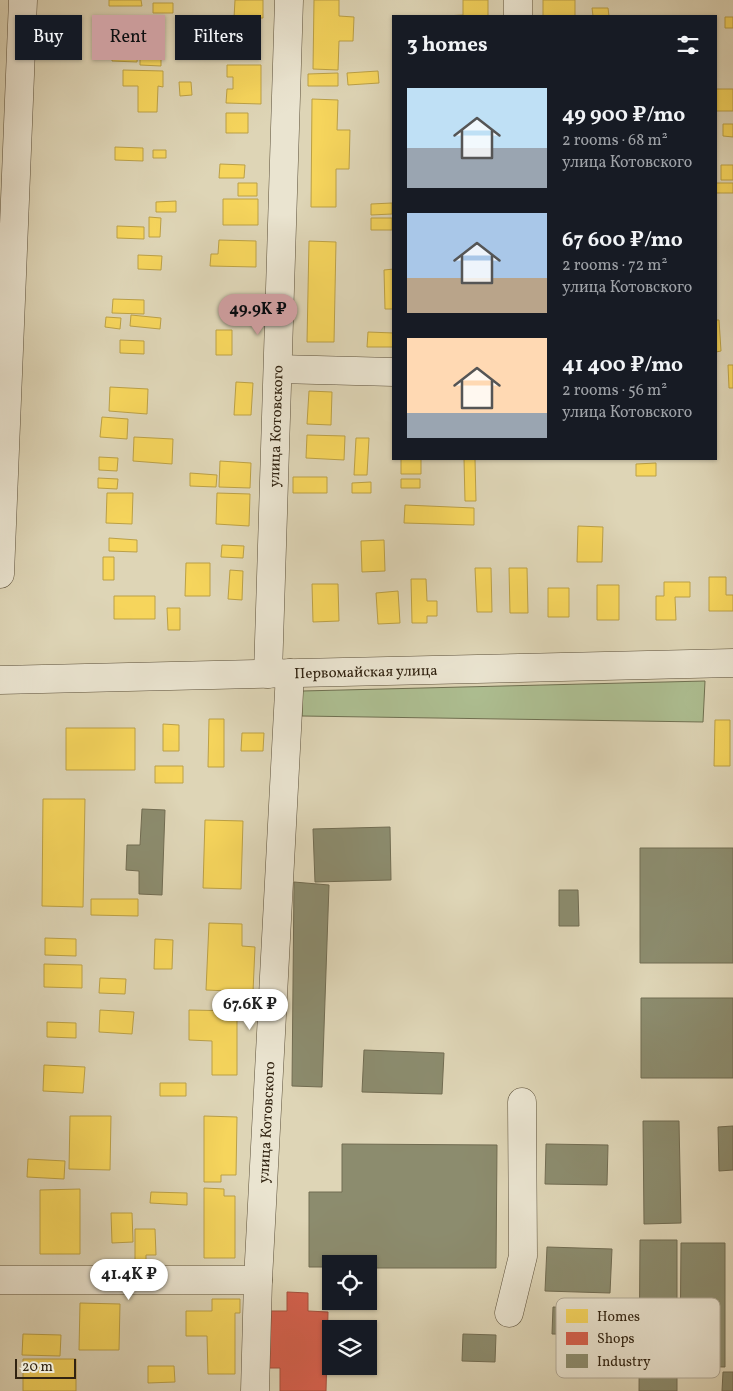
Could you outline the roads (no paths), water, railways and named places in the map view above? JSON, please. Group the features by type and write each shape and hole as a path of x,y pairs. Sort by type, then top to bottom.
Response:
{"street":[{"path":"0,574 23,0"},
{"name":"улица Котовского","path":"255,1391 279,673 278,368 289,0"},
{"path":"518,0 518,15"},
{"path":"278,368 392,372"},
{"name":"Первомайская улица","path":"0,680 733,663"},
{"path":"509,1313 523,1256 522,1102"},
{"path":"0,1280 258,1280"}]}
